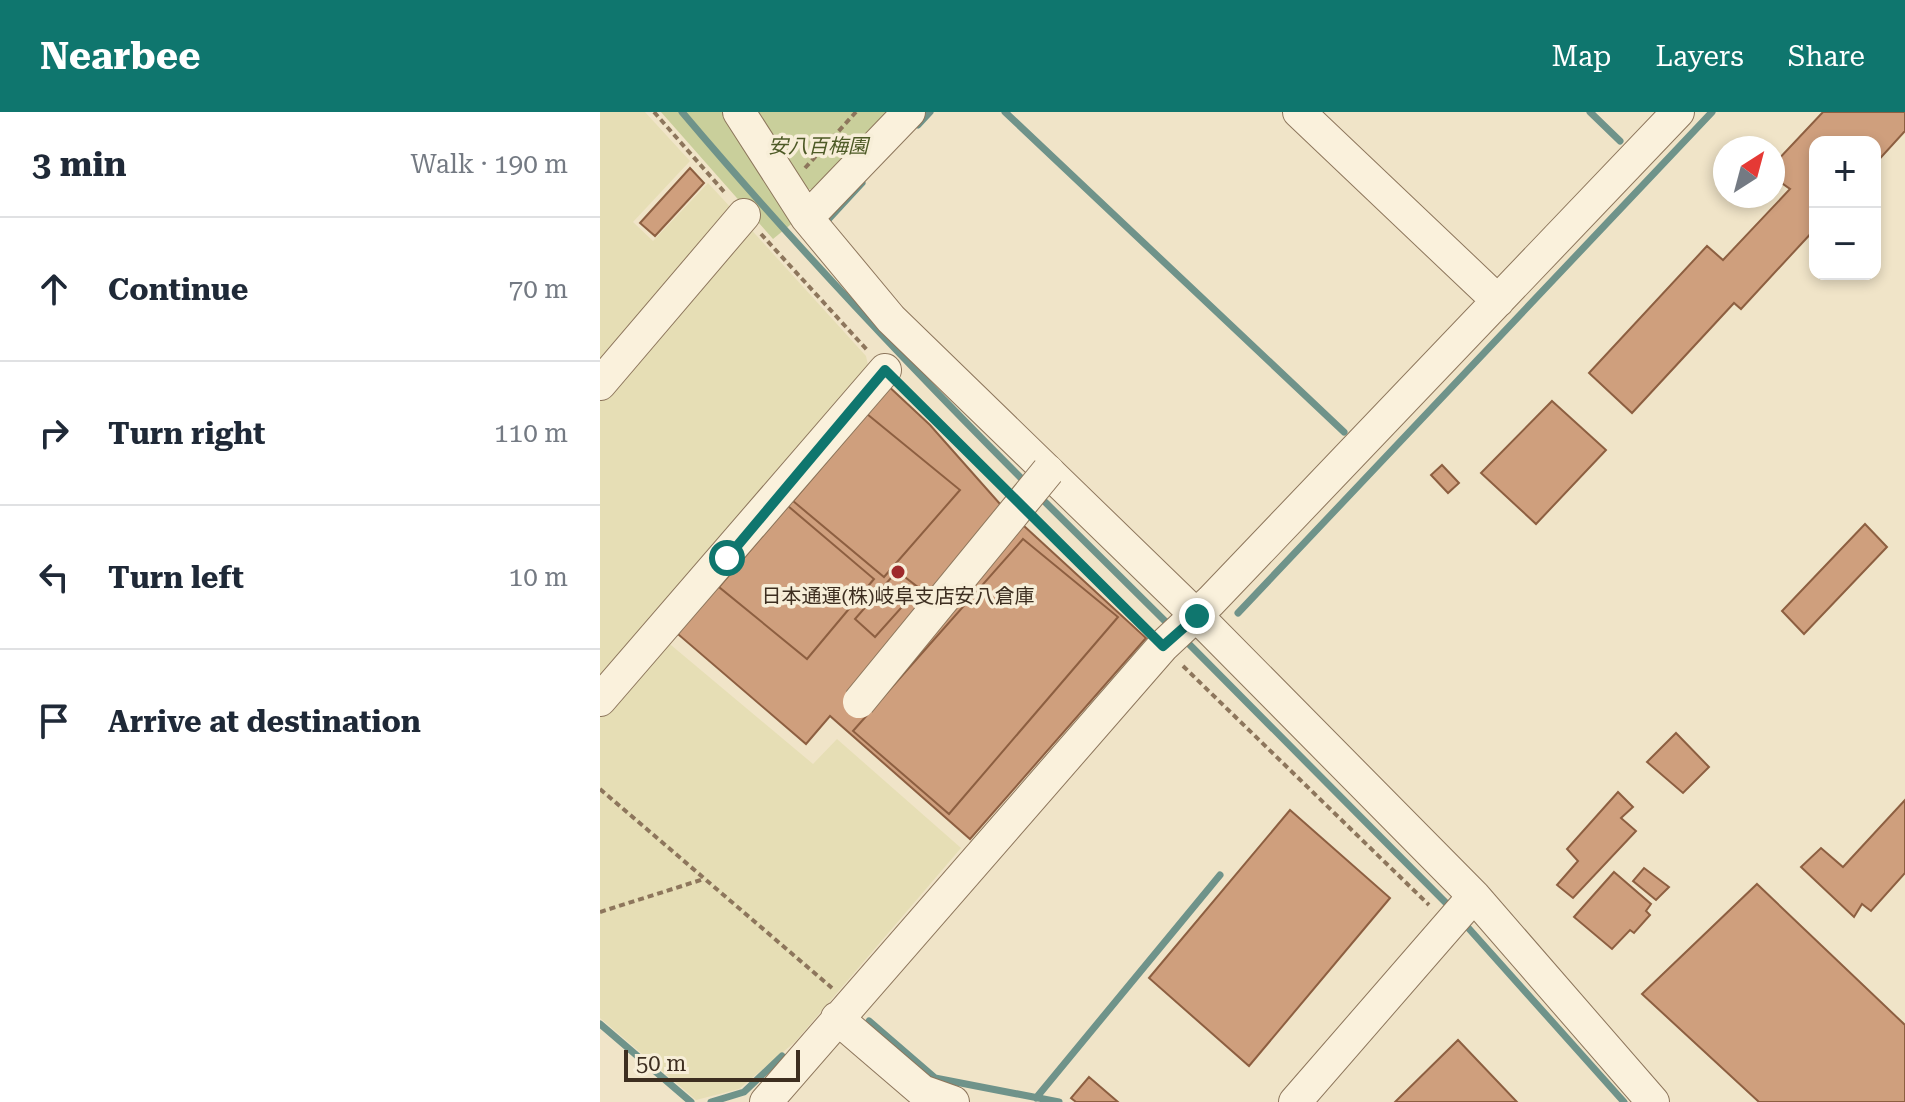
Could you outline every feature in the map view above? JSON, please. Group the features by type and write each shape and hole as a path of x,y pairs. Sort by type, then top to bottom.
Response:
{"street":[{"path":"739,112 807,218 891,319 1048,471 1178,632 1653,1102"},
{"path":"807,218 909,112"},
{"path":"1299,112 1498,301"},
{"path":"766,1102 1178,632 1678,112"},
{"path":"600,384 744,215"},
{"path":"600,700 885,370"},
{"path":"859,702 1048,471"},
{"path":"1295,1102 1460,912"},
{"path":"844,1011 922,1091 953,1102"}],"path":[{"path":"654,112 885,370 1007,491"},
{"path":"787,187 856,112"},
{"path":"1030,513 1178,632 1460,912"},
{"path":"600,789 705,878 844,1011"},
{"path":"600,912 705,878"}],"shaded area":[{"path":"600,112 645,112 690,161 633,222 653,241 708,183 733,210 600,364"},
{"path":"746,224 866,356 870,374 600,689 600,397"},
{"path":"665,640 813,764 837,739 961,848 795,1042 739,1089 696,1100 600,1018 600,713"}],"green space":[{"path":"661,112 726,112 795,221 773,239"},
{"name":"安八百梅園","path":"755,112 897,112 822,190 803,189"}],"building":[{"path":"1823,112 1905,112 1905,131 1881,157 1881,136 1809,136 1809,235 1741,309 1734,303 1632,413 1589,373 1707,246 1723,260 1772,208 1785,208 1785,194 1790,189 1785,185 1785,152"},
{"path":"690,168 704,183 655,236 640,223"},
{"name":"日本通運(株)岐阜支店安八倉庫","path":"884,382 930,425 1000,504 1146,638 970,839 830,716 806,744 672,629"},
{"path":"1552,401 1606,450 1536,524 1481,473"},
{"path":"867,414 960,490 884,577 793,501"},
{"path":"1442,465 1459,483 1448,493 1431,475"},
{"path":"788,506 874,579 807,659 719,587"},
{"path":"1865,524 1887,547 1804,634 1782,611"},
{"path":"1023,539 1118,617 949,814 853,731"},
{"path":"897,571 919,588 875,637 855,619"},
{"path":"1676,733 1709,767 1683,793 1647,762"},
{"path":"1618,792 1633,807 1621,818 1636,831 1573,898 1557,885 1578,861 1567,849"},
{"path":"1905,800 1905,873 1871,911 1862,904 1854,917 1801,867 1821,848 1843,867"},
{"path":"1290,810 1390,898 1249,1066 1149,978"},
{"path":"1644,868 1669,887 1656,900 1633,881"},
{"path":"1614,872 1651,904 1646,911 1650,915 1634,933 1630,930 1612,949 1574,917"},
{"path":"1757,884 1905,1025 1905,1102 1759,1102 1642,994"},
{"path":"1458,1040 1517,1102 1395,1102"},
{"path":"1089,1077 1118,1102 1076,1102 1071,1098"}],"waterway":[{"path":"682,112 851,302 1028,485"},
{"path":"918,125 930,112"},
{"path":"1005,112 1344,432"},
{"path":"1590,112 1620,141"},
{"path":"1238,613 1712,112"},
{"path":"826,222 862,183"},
{"path":"1040,497 1170,626"},
{"path":"1182,637 1452,909"},
{"path":"1036,1098 1220,875"},
{"path":"1463,922 1624,1102"},
{"path":"869,1021 935,1078 1059,1102"},
{"path":"600,1024 691,1102"},
{"path":"711,1102 744,1092 782,1056"}],"place":[{"name":"日本通運(株)岐阜支店安八倉庫","path":"898,572"}],"route":[{"path":"727,558 885,370 1163,646 1197,616"}]}
